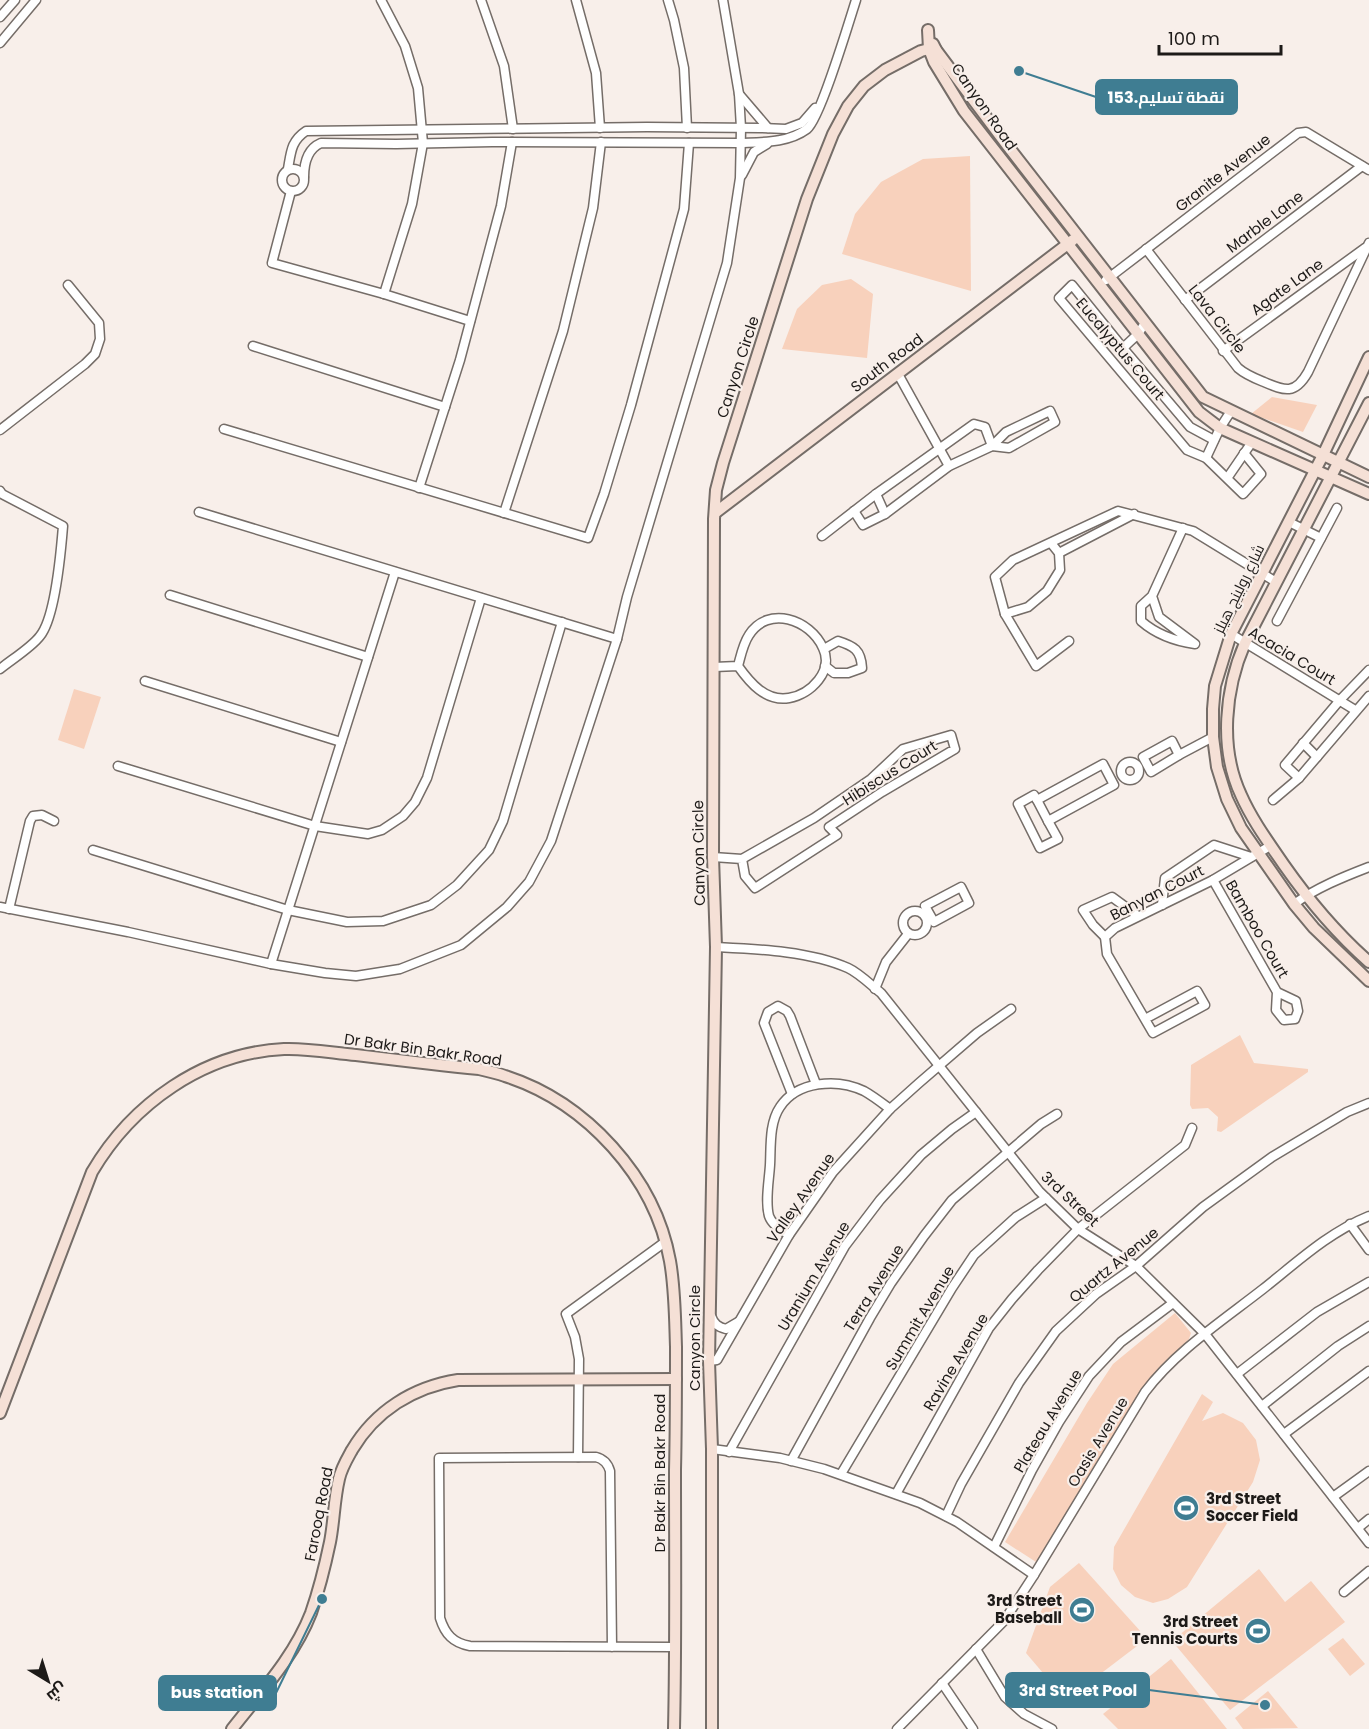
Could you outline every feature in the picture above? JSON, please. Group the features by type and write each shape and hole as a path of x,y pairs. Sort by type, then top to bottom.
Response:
{"main road":[{"name":"Canyon Road","path":"933,49 1203,397 1369,477"},
{"name":"Canyon Road","path":"933,49 934,62 964,111 1198,412 1220,428 1369,494"},
{"name":"Canyon Circle","path":"712,1729 712,1449 709,1361 716,947 713,857 716,490 807,199 833,134 848,106 864,86 885,70 921,51 933,49"},
{"name":"South Road","path":"715,513 1077,236"},
{"name":"شارع رولينج هيلز","path":"1369,357 1316,470 1231,634 1215,686 1213,709 1213,737 1217,767 1227,800 1254,856 1314,928 1369,981"},
{"name":"شارع رولينج هيلز","path":"1369,403 1236,663 1231,686 1227,737 1240,794 1270,846 1325,920 1369,962"},
{"name":"Dr Bakr Bin Bakr Road","path":"0,1413 92,1172 116,1137 144,1108 176,1084 199,1071 225,1061 283,1049 302,1049 479,1069 528,1085 572,1111 615,1148 631,1168 645,1192 656,1213 665,1242 673,1282 676,1379 674,1729"},
{"name":"Farooq Road","path":"232,1729 286,1660 310,1615 318,1593 330,1542 343,1466 357,1441 382,1413 406,1396 448,1381 676,1379"}],"street":[{"path":"0,17 15,0"},
{"path":"0,43 36,0"},
{"path":"381,0 405,46 418,88 423,144 412,204 384,294"},
{"path":"481,0 504,66 513,129"},
{"path":"576,0 596,73 600,128"},
{"path":"668,0 675,20 684,68 687,128"},
{"path":"54,821 42,815 33,816 30,821 5,908 149,936 271,964 325,973 356,976 400,969 461,945 507,908 529,882 551,840 617,639 627,597 727,264 740,178 741,128 739,94 723,0"},
{"path":"740,178 754,152 764,144 792,137 809,128 821,101 856,0"},
{"path":"739,94 768,128"},
{"path":"288,169 293,145 298,136 306,131 786,129 802,123 821,101"},
{"name":"Granite Avenue","path":"1100,285 1298,133 1306,132 1365,168"},
{"path":"304,177 297,169 288,169 284,171 281,182 286,189 291,191 303,186 304,177 304,165 310,151 321,143 740,144 777,141"},
{"path":"419,488 445,407 501,206 512,142"},
{"path":"504,513 563,331 593,208 601,142"},
{"path":"224,429 588,538 604,495 631,405 684,209 689,143"},
{"name":"Marble Lane","path":"1185,300 1365,168"},
{"path":"291,191 272,263 470,321"},
{"name":"Lava Circle","path":"1146,249 1223,351 1247,375 1284,391 1302,382 1308,372 1368,244"},
{"name":"Agate Lane","path":"1223,351 1368,244"},
{"path":"0,430 95,354 100,339 99,323 68,285"},
{"name":"Eucalyptus Court","path":"1214,440 1190,427 1072,285 1059,298 1187,450 1206,458 1243,494 1262,474 1244,453"},
{"name":"Eucalyptus Court","path":"1123,348 1138,334 1145,323"},
{"path":"253,346 445,407"},
{"path":"898,374 949,466"},
{"path":"854,511 863,525 885,514 949,466 992,446 1006,432 1050,411 1054,422 1009,448 992,446"},
{"path":"1206,458 1231,411"},
{"path":"822,536 974,424 986,427 992,446"},
{"path":"1228,477 1252,442"},
{"path":"0,491 63,526 51,613 41,636 0,669"},
{"path":"876,494 885,514"},
{"name":"Acacia Court","path":"1276,621 1337,508"},
{"path":"1069,641 1036,666 1005,614 995,577 1013,560 1119,511 1193,531 1276,582"},
{"path":"199,512 617,639"},
{"path":"1059,553 1134,514"},
{"path":"1289,522 1321,538"},
{"path":"1152,596 1159,616 1195,644 1179,642 1154,632 1141,621 1141,606 1152,596 1183,528"},
{"path":"1005,614 1028,607 1047,591 1060,570 1059,553 1051,543"},
{"path":"271,964 395,572"},
{"path":"170,595 368,657"},
{"path":"118,766 315,826 368,834 382,830 403,816 415,802 427,778 481,598"},
{"path":"738,666 750,634 762,622 782,616 798,622 814,634 824,649 825,666 819,681"},
{"path":"93,850 288,910 347,922 383,921 431,905 457,885 489,850 503,821 562,622"},
{"name":"Acacia Court","path":"1231,634 1355,710"},
{"path":"738,666 749,682 770,697 789,698 810,689 834,673 848,673 861,668 861,657 852,646 838,641 824,649"},
{"path":"714,667 738,666"},
{"path":"825,666 834,673"},
{"name":"Acacia Court","path":"1299,778 1285,765 1340,700 1369,670"},
{"path":"146,681 341,742"},
{"path":"1273,800 1299,778 1369,696"},
{"name":"Hibiscus Court","path":"951,735 956,748 845,816 830,827 837,835 755,888 745,876 742,859 814,818 871,778 903,749 951,735"},
{"path":"1111,778 1121,774 1121,768 1125,763 1131,762 1151,772 1179,754 1213,737"},
{"path":"1142,766 1143,757 1172,741 1179,754"},
{"path":"1303,743 1317,757"},
{"path":"1037,800 1103,764 1111,778 1114,785 1048,821"},
{"path":"1034,795 1048,821 1058,839 1040,848 1018,804 1034,795"},
{"path":"1162,904 1165,878 1214,845 1254,856"},
{"name":"Banyan Court","path":"1145,1019 1107,954 1105,937 1115,928 1213,879 1270,846"},
{"path":"713,857 742,859"},
{"path":"1294,904 1306,896 1369,867"},
{"name":"Bamboo Court","path":"1213,879 1277,992"},
{"path":"927,916 925,906 961,887 969,903 934,922 927,916 912,911 905,916 902,923 905,931 916,935 923,932 927,925 927,916"},
{"path":"1105,937 1083,910 1112,897 1138,916"},
{"path":"875,989 886,962 908,934"},
{"name":"3rd Street","path":"716,947 817,957 850,969 881,993 1046,1198 1078,1229 1136,1266 1205,1334 1369,1543"},
{"path":"1197,991 1204,1005 1153,1033 1145,1019 1197,991"},
{"path":"792,1094 764,1023 768,1012 778,1006 787,1011 790,1016 816,1084"},
{"name":"Valley Avenue","path":"709,1361 717,1360 789,1235 833,1172 890,1109 977,1034 1011,1009"},
{"path":"789,1235 775,1226 770,1218 768,1199 772,1126 779,1108 792,1094 816,1084 846,1084 864,1091 890,1109"},
{"name":"Quartz Avenue","path":"946,1516 961,1484 1019,1383 1056,1331 1096,1294 1136,1266 1203,1207 1272,1156 1347,1112 1369,1103"},
{"name":"Uranium Avenue","path":"729,1452 845,1246 880,1200 921,1155 976,1112"},
{"name":"Terra Avenue","path":"791,1461 870,1318 897,1274 951,1200 1041,1124 1057,1114"},
{"name":"Ravine Avenue","path":"896,1494 989,1328 1038,1270 1078,1229 1185,1145 1192,1128"},
{"name":"Summit Avenue","path":"841,1474 974,1255 1016,1217 1046,1198"},
{"name":"Oasis Avenue","path":"903,1727 942,1683 1004,1621 1144,1392 1158,1375 1205,1334 1319,1245 1350,1224 1369,1216"},
{"path":"1350,1224 1369,1250"},
{"path":"578,1457 577,1347 566,1314 665,1242"},
{"path":"1237,1374 1317,1312 1369,1282"},
{"name":"Plateau Avenue","path":"994,1547 1032,1470 1059,1422 1089,1376 1121,1342 1173,1303"},
{"path":"710,1313 713,1323 726,1329 737,1323 744,1315"},
{"path":"1262,1406 1338,1346 1369,1326"},
{"path":"1284,1434 1369,1371"},
{"path":"712,1449 791,1461 841,1474 920,1503 957,1522 1034,1575"},
{"path":"612,1647 610,1471 606,1463 601,1459 578,1457 439,1458 440,1618 443,1627 454,1641 470,1646 612,1647 674,1647"},
{"path":"1333,1497 1369,1471"},
{"path":"1358,1528 1369,1519"},
{"path":"1344,1592 1369,1571"},
{"path":"976,1649 1005,1697 1024,1714 1052,1729"},
{"path":"942,1683 973,1729"}],"shaded area":[{"path":"970,156 971,291 842,254 855,214 881,182 923,159"},
{"path":"851,279 873,294 867,358 782,349 797,309 822,285"},
{"path":"1272,397 1317,405 1303,432 1251,414"},
{"path":"74,689 101,697 84,749 58,740"},
{"path":"1240,1035 1254,1063 1308,1069 1308,1072 1221,1132 1217,1131 1218,1117 1208,1108 1192,1109 1190,1105 1191,1065"},
{"path":"1175,1313 1191,1333 1189,1339 1148,1381 1036,1562 1005,1542 1087,1403 1113,1364"},
{"path":"1202,1394 1213,1402 1202,1421 1223,1413 1243,1423 1256,1440 1260,1460 1253,1482 1187,1587 1168,1599 1153,1603 1135,1597 1121,1585 1113,1569 1114,1547"},
{"name":"3rd Street Baseball","path":"1079,1563 1142,1633 1141,1643 1066,1700 1026,1653 1050,1587"},
{"name":"3rd Street Tennis Courts","path":"1259,1569 1285,1602 1311,1581 1345,1622 1230,1710 1172,1641"},
{"path":"1343,1638 1365,1664 1350,1676 1328,1649"},
{"path":"1171,1659 1227,1729 1118,1729 1103,1714"},
{"path":"1268,1691 1298,1728 1243,1729 1235,1718"}],"place":[{"name":"نقطة تسليم.153","path":"1019,71"},
{"name":"3rd Street Soccer Field","path":"1186,1508"},
{"name":"bus station","path":"322,1599"},
{"name":"3rd Street Baseball","path":"1082,1610"},
{"name":"3rd Street Tennis Courts","path":"1258,1631"},
{"name":"3rd Street Pool","path":"1265,1705"}]}
